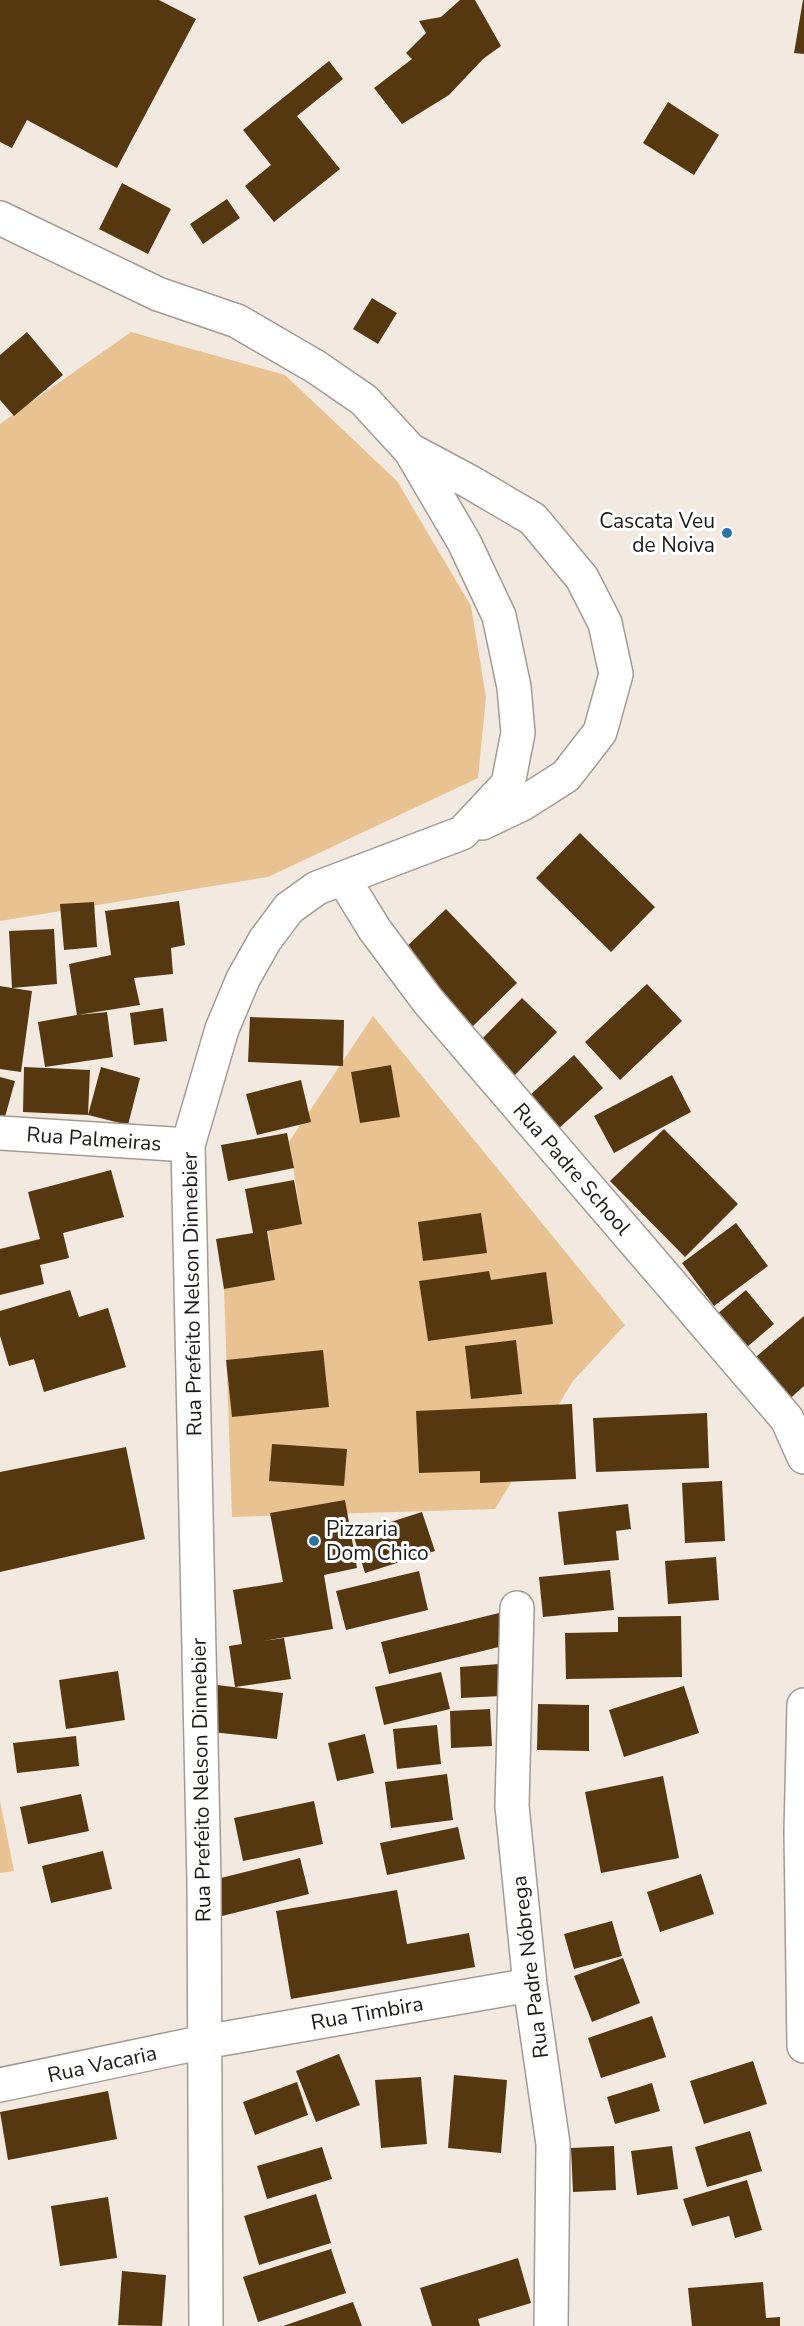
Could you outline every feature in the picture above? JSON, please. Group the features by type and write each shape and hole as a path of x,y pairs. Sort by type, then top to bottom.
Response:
{"street":[{"name":"Rua Prefeito Nelson Dinnebier","path":"0,218 158,294 237,321 316,367 364,400 410,450 464,542 499,616 514,687 518,733 508,784 462,833 317,888 289,908 265,940 243,979 222,1029 188,1146 204,1869 206,2326"},
{"path":"410,450 533,519 582,578 605,623 616,674 600,732 566,776 522,804 462,833"},
{"name":"Rua Padre School","path":"344,878 375,930 428,1001 787,1419 804,1457"},
{"name":"Rua Palmeiras","path":"0,1133 188,1146"},
{"name":"Rua Padre Nóbrega","path":"517,1608 512,1806 530,1984 553,2144 551,2326"},
{"path":"804,1705 801,1832 804,2046"},
{"name":"Rua Timbira","path":"204,2042 530,1984"},
{"name":"Rua Vacaria","path":"0,2085 204,2042"}],"shaded area":[{"path":"131,332 285,375 397,481 471,606 486,697 478,778 268,877 0,921 0,424"},
{"path":"373,1016 625,1325 573,1381 495,1509 232,1517 224,1289 275,1280 268,1230 302,1223 289,1142"},
{"path":"0,1801 14,1871 0,1873"}],"building":[{"path":"0,0 159,0 196,19 117,168 27,120 12,148 0,142"},
{"path":"460,0 475,0 501,46 483,59 449,95 402,124 374,88 412,59 406,53 426,33 419,21 441,17"},
{"path":"804,0 804,54 794,53"},
{"path":"329,61 343,79 297,116 340,169 274,222 245,186 271,165 243,130"},
{"path":"668,102 719,135 694,175 643,143"},
{"path":"122,183 171,209 148,254 99,229"},
{"path":"227,199 240,218 203,244 190,224"},
{"path":"372,298 397,313 378,344 353,329"},
{"path":"27,332 63,375 14,416 0,400 0,355"},
{"path":"580,833 655,907 611,952 536,878"},
{"path":"179,901 185,945 171,948 173,974 134,978 140,1005 77,1015 69,964 111,955 105,911"},
{"path":"94,902 97,947 64,950 60,904"},
{"path":"446,909 517,983 472,1027 401,952"},
{"path":"54,929 57,984 12,988 9,931"},
{"path":"647,984 682,1021 620,1080 585,1042"},
{"path":"0,986 32,991 21,1072 0,1069"},
{"path":"522,998 557,1032 513,1077 478,1043"},
{"path":"163,1008 167,1041 134,1045 130,1013"},
{"path":"107,1012 113,1057 45,1067 38,1022"},
{"path":"250,1017 344,1020 343,1066 248,1062"},
{"path":"574,1055 603,1088 557,1130 528,1097"},
{"path":"391,1065 400,1117 360,1123 351,1072"},
{"path":"24,1067 90,1070 88,1115 23,1112"},
{"path":"101,1067 140,1078 128,1125 88,1115"},
{"path":"672,1075 691,1112 614,1153 594,1116"},
{"path":"0,1077 15,1081 3,1124 0,1123"},
{"path":"301,1080 311,1122 257,1135 246,1094"},
{"path":"664,1129 738,1204 685,1257 610,1181"},
{"path":"287,1133 294,1168 228,1181 221,1145"},
{"path":"111,1170 124,1217 63,1233 69,1258 40,1265 44,1284 0,1295 0,1249 40,1239 28,1192"},
{"path":"294,1180 302,1224 267,1231 275,1280 224,1289 216,1239 253,1233 245,1189"},
{"path":"481,1213 487,1253 423,1261 418,1222"},
{"path":"736,1223 768,1266 714,1306 682,1263"},
{"path":"489,1271 491,1280 546,1272 553,1324 428,1341 419,1281"},
{"path":"70,1290 79,1317 108,1308 126,1367 44,1392 34,1359 9,1366 0,1336 0,1311"},
{"path":"746,1290 774,1324 740,1353 711,1319"},
{"path":"804,1316 804,1386 785,1403 750,1362"},
{"path":"516,1340 522,1394 471,1399 465,1346"},
{"path":"323,1350 329,1407 232,1417 226,1360"},
{"path":"572,1404 576,1479 480,1483 480,1471 419,1473 416,1411"},
{"path":"707,1413 709,1468 596,1472 593,1418"},
{"path":"272,1444 347,1449 344,1486 269,1481"},
{"path":"126,1447 145,1539 0,1572 0,1472"},
{"path":"722,1481 725,1541 685,1543 682,1483"},
{"path":"345,1500 357,1568 324,1575 333,1629 263,1641 284,1638 291,1679 235,1687 229,1646 242,1644 233,1590 283,1582 270,1513"},
{"path":"628,1504 631,1529 616,1531 619,1560 564,1565 558,1512"},
{"path":"422,1512 435,1551 365,1573 353,1534"},
{"path":"716,1557 719,1600 668,1604 665,1561"},
{"path":"610,1570 614,1610 543,1617 539,1577"},
{"path":"419,1571 428,1610 346,1630 336,1591"},
{"path":"499,1613 507,1645 389,1674 381,1642"},
{"path":"681,1616 682,1677 566,1679 565,1633 618,1632 618,1617"},
{"path":"499,1664 501,1696 461,1698 460,1667"},
{"path":"118,1671 125,1720 66,1729 59,1680"},
{"path":"441,1672 450,1709 384,1725 375,1687"},
{"path":"217,1685 283,1693 277,1739 212,1732"},
{"path":"684,1686 699,1733 624,1757 609,1710"},
{"path":"538,1704 589,1705 589,1751 537,1750"},
{"path":"490,1709 492,1746 451,1748 450,1711"},
{"path":"437,1725 441,1764 397,1769 393,1729"},
{"path":"365,1734 374,1773 337,1781 328,1743"},
{"path":"76,1736 79,1766 17,1773 13,1743"},
{"path":"447,1774 453,1820 391,1828 385,1782"},
{"path":"663,1776 679,1858 601,1873 585,1792"},
{"path":"81,1794 89,1831 28,1844 20,1807"},
{"path":"314,1801 323,1844 243,1861 234,1818"},
{"path":"458,1827 465,1859 387,1875 380,1843"},
{"path":"103,1851 112,1889 51,1903 42,1866"},
{"path":"300,1858 309,1894 222,1916 213,1880"},
{"path":"701,1874 714,1914 660,1932 647,1892"},
{"path":"397,1890 407,1944 469,1933 475,1967 291,1999 276,1911"},
{"path":"612,1921 622,1956 574,1969 564,1934"},
{"path":"623,1958 640,2003 592,2022 574,1976"},
{"path":"652,2016 666,2057 601,2078 588,2038"},
{"path":"339,2054 360,2105 316,2122 296,2071"},
{"path":"753,2061 767,2104 704,2124 690,2081"},
{"path":"454,2075 507,2080 501,2153 448,2148"},
{"path":"421,2077 427,2144 381,2148 375,2080"},
{"path":"297,2082 308,2115 255,2135 243,2102"},
{"path":"652,2083 660,2111 615,2124 607,2097"},
{"path":"108,2091 117,2139 8,2160 0,2112"},
{"path":"750,2131 762,2171 707,2187 695,2147"},
{"path":"614,2146 616,2190 573,2192 571,2148"},
{"path":"672,2146 678,2189 637,2195 631,2151"},
{"path":"322,2147 332,2179 267,2199 257,2166"},
{"path":"747,2180 762,2230 735,2238 729,2216 692,2226 683,2199"},
{"path":"316,2194 331,2243 259,2265 244,2216"},
{"path":"108,2197 117,2258 60,2266 51,2206"},
{"path":"331,2249 346,2293 258,2322 243,2277"},
{"path":"518,2258 531,2303 478,2319 480,2326 432,2326 420,2288"},
{"path":"122,2271 166,2275 162,2326 118,2325"},
{"path":"763,2282 766,2318 780,2317 780,2326 692,2326 688,2288"},
{"path":"353,2302 362,2326 283,2326"}],"place":[{"name":"Cascata Veu de Noiva","path":"727,533"},
{"name":"Pizzaria Dom Chico","path":"314,1541"}]}
